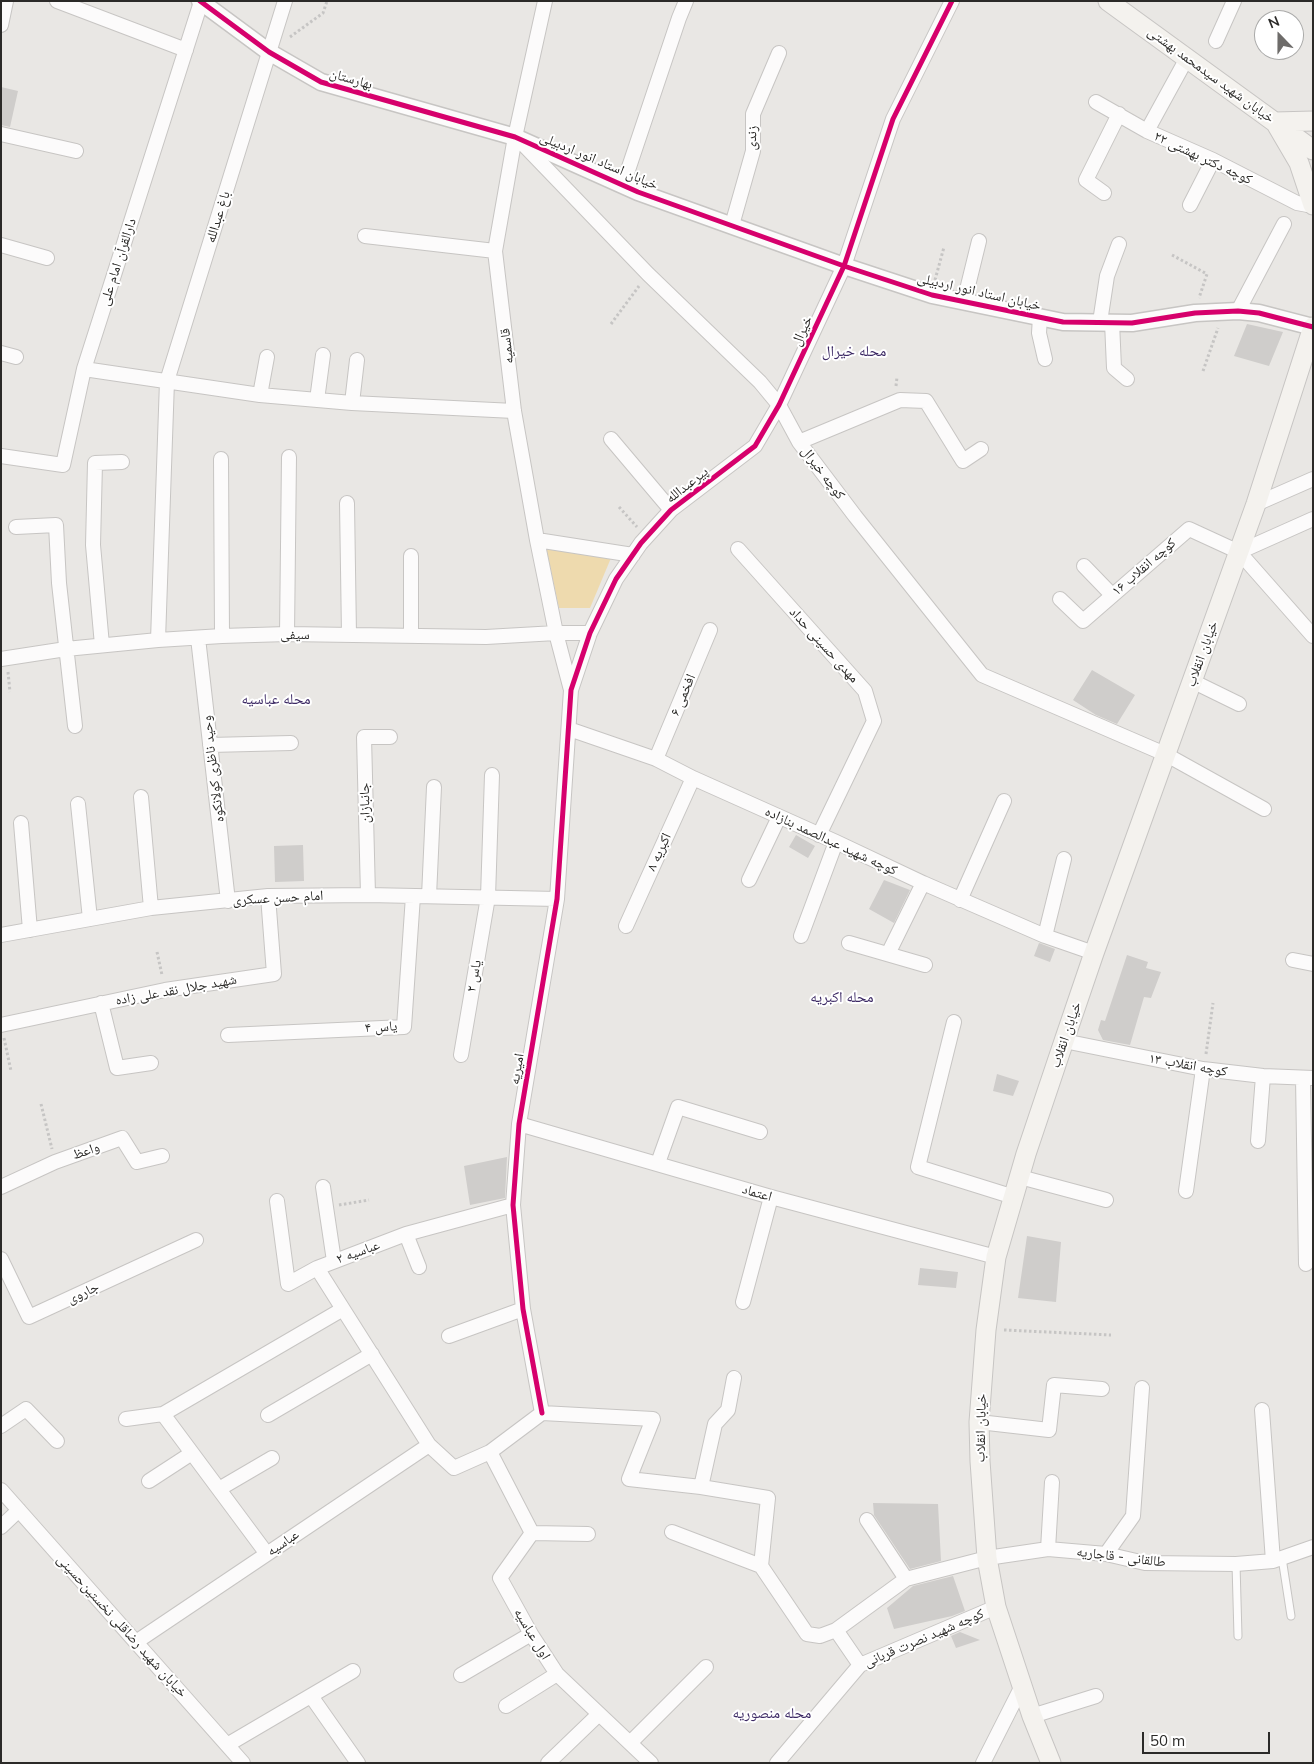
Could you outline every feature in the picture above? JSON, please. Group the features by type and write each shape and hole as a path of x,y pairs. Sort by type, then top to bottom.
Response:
{"main road":[{"name":"خیابان شهید سیدمحمد بهشتی","path":"1108,1 1313,150"},
{"path":"1313,121 1275,122 1299,164 1313,206"},
{"name":"خیابان انقلاب","path":"1051,1763 1032,1716 996,1607 987,1558 979,1422 986,1330 996,1257 1020,1177 1094,953 1256,504 1312,333"}],"street":[{"path":"1,25 6,1"},
{"path":"57,1 186,50"},
{"name":"باغ عبدالله","path":"158,640 167,382 285,1"},
{"name":"قاسمیه","path":"545,1 515,137 495,251 514,411 537,540 556,633 571,690"},
{"path":"623,185 686,1"},
{"name":"خیرال","path":"779,405 844,266 893,119 952,1"},
{"path":"1216,41 1234,1"},
{"name":"دارالقرآن امام علی","path":"1,456 63,465 84,369 201,2"},
{"name":"بهارستان","path":"201,2 269,52 321,82 515,137"},
{"name":"زندی","path":"732,225 753,151 753,114 778,53"},
{"path":"1147,131 1187,58"},
{"name":"کوچه دکتر بهشتی ۲۲","path":"1096,102 1147,131 1213,160 1297,204 1313,206"},
{"path":"1104,193 1086,180 1119,114"},
{"path":"1,134 76,151"},
{"name":"خیابان استاد انور اردبیلی","path":"515,137 623,185 844,266 932,295 1063,322 1132,323 1195,313 1231,311 1259,313 1312,333"},
{"name":"کوچه خیرال","path":"515,137 648,274 760,382 779,405 799,442 855,516 982,675 1165,754 1264,809"},
{"path":"1190,205 1213,160"},
{"path":"1231,311 1284,224"},
{"path":"366,236 495,251"},
{"path":"964,302 979,241"},
{"path":"1118,244 1107,276 1106,322 1114,368 1127,379"},
{"path":"1,245 47,258"},
{"path":"1040,317 1039,333 1045,359"},
{"path":"1,353 16,358"},
{"path":"317,400 323,355"},
{"path":"260,395 267,357"},
{"path":"352,403 357,360"},
{"path":"84,369 260,395 352,403 514,411"},
{"path":"799,442 900,400 926,401 963,461 981,449"},
{"name":"پیرعبدالله","path":"569,729 571,690 590,633 616,579 646,537 672,510 755,446 779,405"},
{"path":"612,439 672,510"},
{"path":"287,634 289,457"},
{"path":"222,458 222,636"},
{"path":"102,645 93,545 95,463 122,462"},
{"path":"1256,504 1313,479"},
{"path":"347,504 349,635"},
{"path":"1313,519 1239,552 1313,636"},
{"path":"16,527 56,525 59,583 75,726"},
{"name":"کوچه انقلاب ۱۶","path":"1060,599 1083,621 1189,529 1239,552"},
{"path":"537,540 633,555"},
{"name":"مهدی حسینی حداد","path":"738,550 865,691 874,721 818,835"},
{"path":"411,556 411,636"},
{"path":"1084,566 1112,595"},
{"name":"افخمی ۶","path":"656,760 710,630"},
{"name":"سیفی","path":"4,659 102,645 222,636 287,634 486,637 590,633"},
{"name":"وحید ناظری کولانکوه","path":"198,638 228,901"},
{"path":"1192,681 1239,704"},
{"name":"کوچه شهید عبدالصمد بنازاده","path":"569,729 656,760 923,884 1045,936 1094,953"},
{"name":"امیریه","path":"542,1412 523,1309 513,1205 519,1124 558,899 569,729"},
{"name":"جانبازان","path":"368,895 364,737 390,737"},
{"path":"210,745 291,743"},
{"name":"یاس ۲","path":"461,1056 488,897 492,776"},
{"name":"اکبریه ۸","path":"626,926 693,778"},
{"path":"429,896 434,788"},
{"path":"141,797 150,908"},
{"path":"960,900 1004,801"},
{"path":"78,804 90,919"},
{"path":"750,880 779,817"},
{"path":"21,824 30,930"},
{"path":"801,936 836,842"},
{"path":"1045,936 1064,859"},
{"path":"888,954 923,884"},
{"name":"امام حسن عسکری","path":"1,935 150,908 268,896 368,895 558,899"},
{"name":"شهید جلال نقد علی زاده","path":"1,1025 165,990 274,974 268,896"},
{"name":"یاس ۴","path":"228,1035 404,1027 413,896"},
{"path":"849,943 925,965"},
{"path":"1293,960 1313,964"},
{"path":"101,1003 117,1068 151,1063"},
{"path":"954,1022 918,1168 1014,1197"},
{"name":"کوچه انقلاب ۱۳","path":"1064,1041 1203,1069 1263,1076 1308,1078"},
{"path":"1186,1191 1203,1069"},
{"path":"1258,1141 1263,1076"},
{"path":"1306,1264 1308,1078"},
{"path":"658,1163 678,1107 760,1132"},
{"name":"اعتماد","path":"519,1124 772,1197 996,1257"},
{"name":"واعظ","path":"1,1187 55,1162 122,1138 137,1162 162,1156"},
{"path":"1020,1177 1106,1200"},
{"path":"323,1187 334,1260"},
{"path":"744,1302 772,1197"},
{"name":"عباسیه ۲","path":"277,1201 288,1284 334,1260 406,1234 513,1205"},
{"path":"406,1234 419,1267"},
{"name":"جاروی","path":"1,1258 29,1318 196,1240"},
{"path":"317,1268 429,1445 454,1468 490,1452 542,1412 653,1419 629,1480 701,1486 768,1498 761,1566"},
{"path":"126,1419 163,1414 343,1309"},
{"path":"449,1336 523,1309"},
{"path":"268,1415 372,1354"},
{"path":"701,1486 715,1424 728,1410 734,1378"},
{"path":"979,1422 1049,1430 1054,1384 1102,1389"},
{"path":"1106,1554 1133,1516 1142,1388"},
{"path":"1,1426 26,1409 57,1441"},
{"path":"1262,1410 1278,1559"},
{"path":"163,1414 267,1554"},
{"name":"عباسیه","path":"136,1642 429,1445"},
{"path":"149,1481 192,1452"},
{"path":"490,1452 532,1533 588,1534"},
{"path":"219,1489 272,1458"},
{"path":"1048,1549 1052,1482"},
{"name":"خیابان شهید رضاقلی نخستین‌حسینی","path":"1,1490 243,1763"},
{"path":"1,1527 19,1510"},
{"path":"672,1532 761,1566 807,1634 820,1636 836,1630 906,1579 867,1520"},
{"name":"اول عباسیه","path":"532,1533 500,1578 556,1674 652,1763"},
{"name":"طالقانی - قاجاریه","path":"906,1579 987,1558 1048,1549 1106,1554 1145,1563 1236,1564 1278,1559 1313,1547"},
{"name":"کوچه شهید نصرت قربانی","path":"777,1763 860,1664 996,1607"},
{"path":"836,1630 860,1664"},
{"path":"461,1675 531,1634"},
{"path":"630,1743 706,1667"},
{"path":"227,1745 353,1671"},
{"path":"506,1706 556,1674"},
{"path":"983,1763 1022,1686"},
{"path":"311,1696 358,1763"},
{"path":"1032,1716 1096,1696"},
{"path":"548,1763 599,1714"}],"lane":[{"path":"1278,1559 1291,1616"},
{"path":"1236,1564 1238,1636"}],"path":[{"path":"269,52 323,14 327,1"},
{"path":"932,295 944,247"},
{"path":"1172,254 1207,274 1195,313"},
{"path":"612,324 648,274"},
{"path":"1203,371 1231,311"},
{"path":"619,507 646,537"},
{"path":"4,659 10,692"},
{"path":"157,952 165,990"},
{"path":"1203,1069 1213,1003"},
{"path":"1,1025 11,1071"},
{"path":"41,1104 55,1162"},
{"path":"326,1207 369,1200"},
{"path":"986,1330 1110,1334"}],"shaded area":[{"path":"546,547 611,558 590,608 559,608"}],"building":[{"path":"1,87 18,91 10,127 1,125"},
{"path":"1247,324 1283,332 1269,366 1234,356"},
{"path":"1092,670 1135,695 1117,724 1096,715 1073,700"},
{"path":"796,835 815,846 808,858 789,847"},
{"path":"303,845 304,881 275,882 274,846"},
{"path":"884,880 910,890 894,923 869,909"},
{"path":"1039,943 1055,949 1050,962 1034,956"},
{"path":"1127,955 1148,962 1146,968 1161,972 1151,998 1144,997 1130,1045 1103,1040 1098,1030 1101,1020 1105,1021"},
{"path":"997,1074 1019,1081 1013,1096 993,1091"},
{"path":"507,1157 505,1198 470,1205 464,1166"},
{"path":"1027,1236 1061,1242 1056,1302 1018,1298"},
{"path":"920,1268 958,1272 956,1288 918,1285"},
{"path":"873,1503 938,1504 941,1561 910,1569 874,1515"},
{"path":"953,1576 965,1611 952,1616 894,1629 887,1608 913,1586"},
{"path":"960,1632 980,1640 956,1648 951,1636"}],"cycle path":[{"path":"200,1 269,52 321,82 515,137 638,192 844,266 932,295 1063,322 1132,323 1195,313 1238,311 1259,313 1313,327"},
{"path":"542,1413 523,1309 513,1205 519,1124 557,899 571,690 590,633 616,579 641,543 671,510 755,446 779,405 844,266 893,119 952,1"}],"district":[{"name":"محله خیرال","path":"854,351"},
{"name":"محله عباسیه","path":"276,699"},
{"name":"محله اکبریه","path":"842,997"},
{"name":"محله منصوریه","path":"772,1713"}]}
